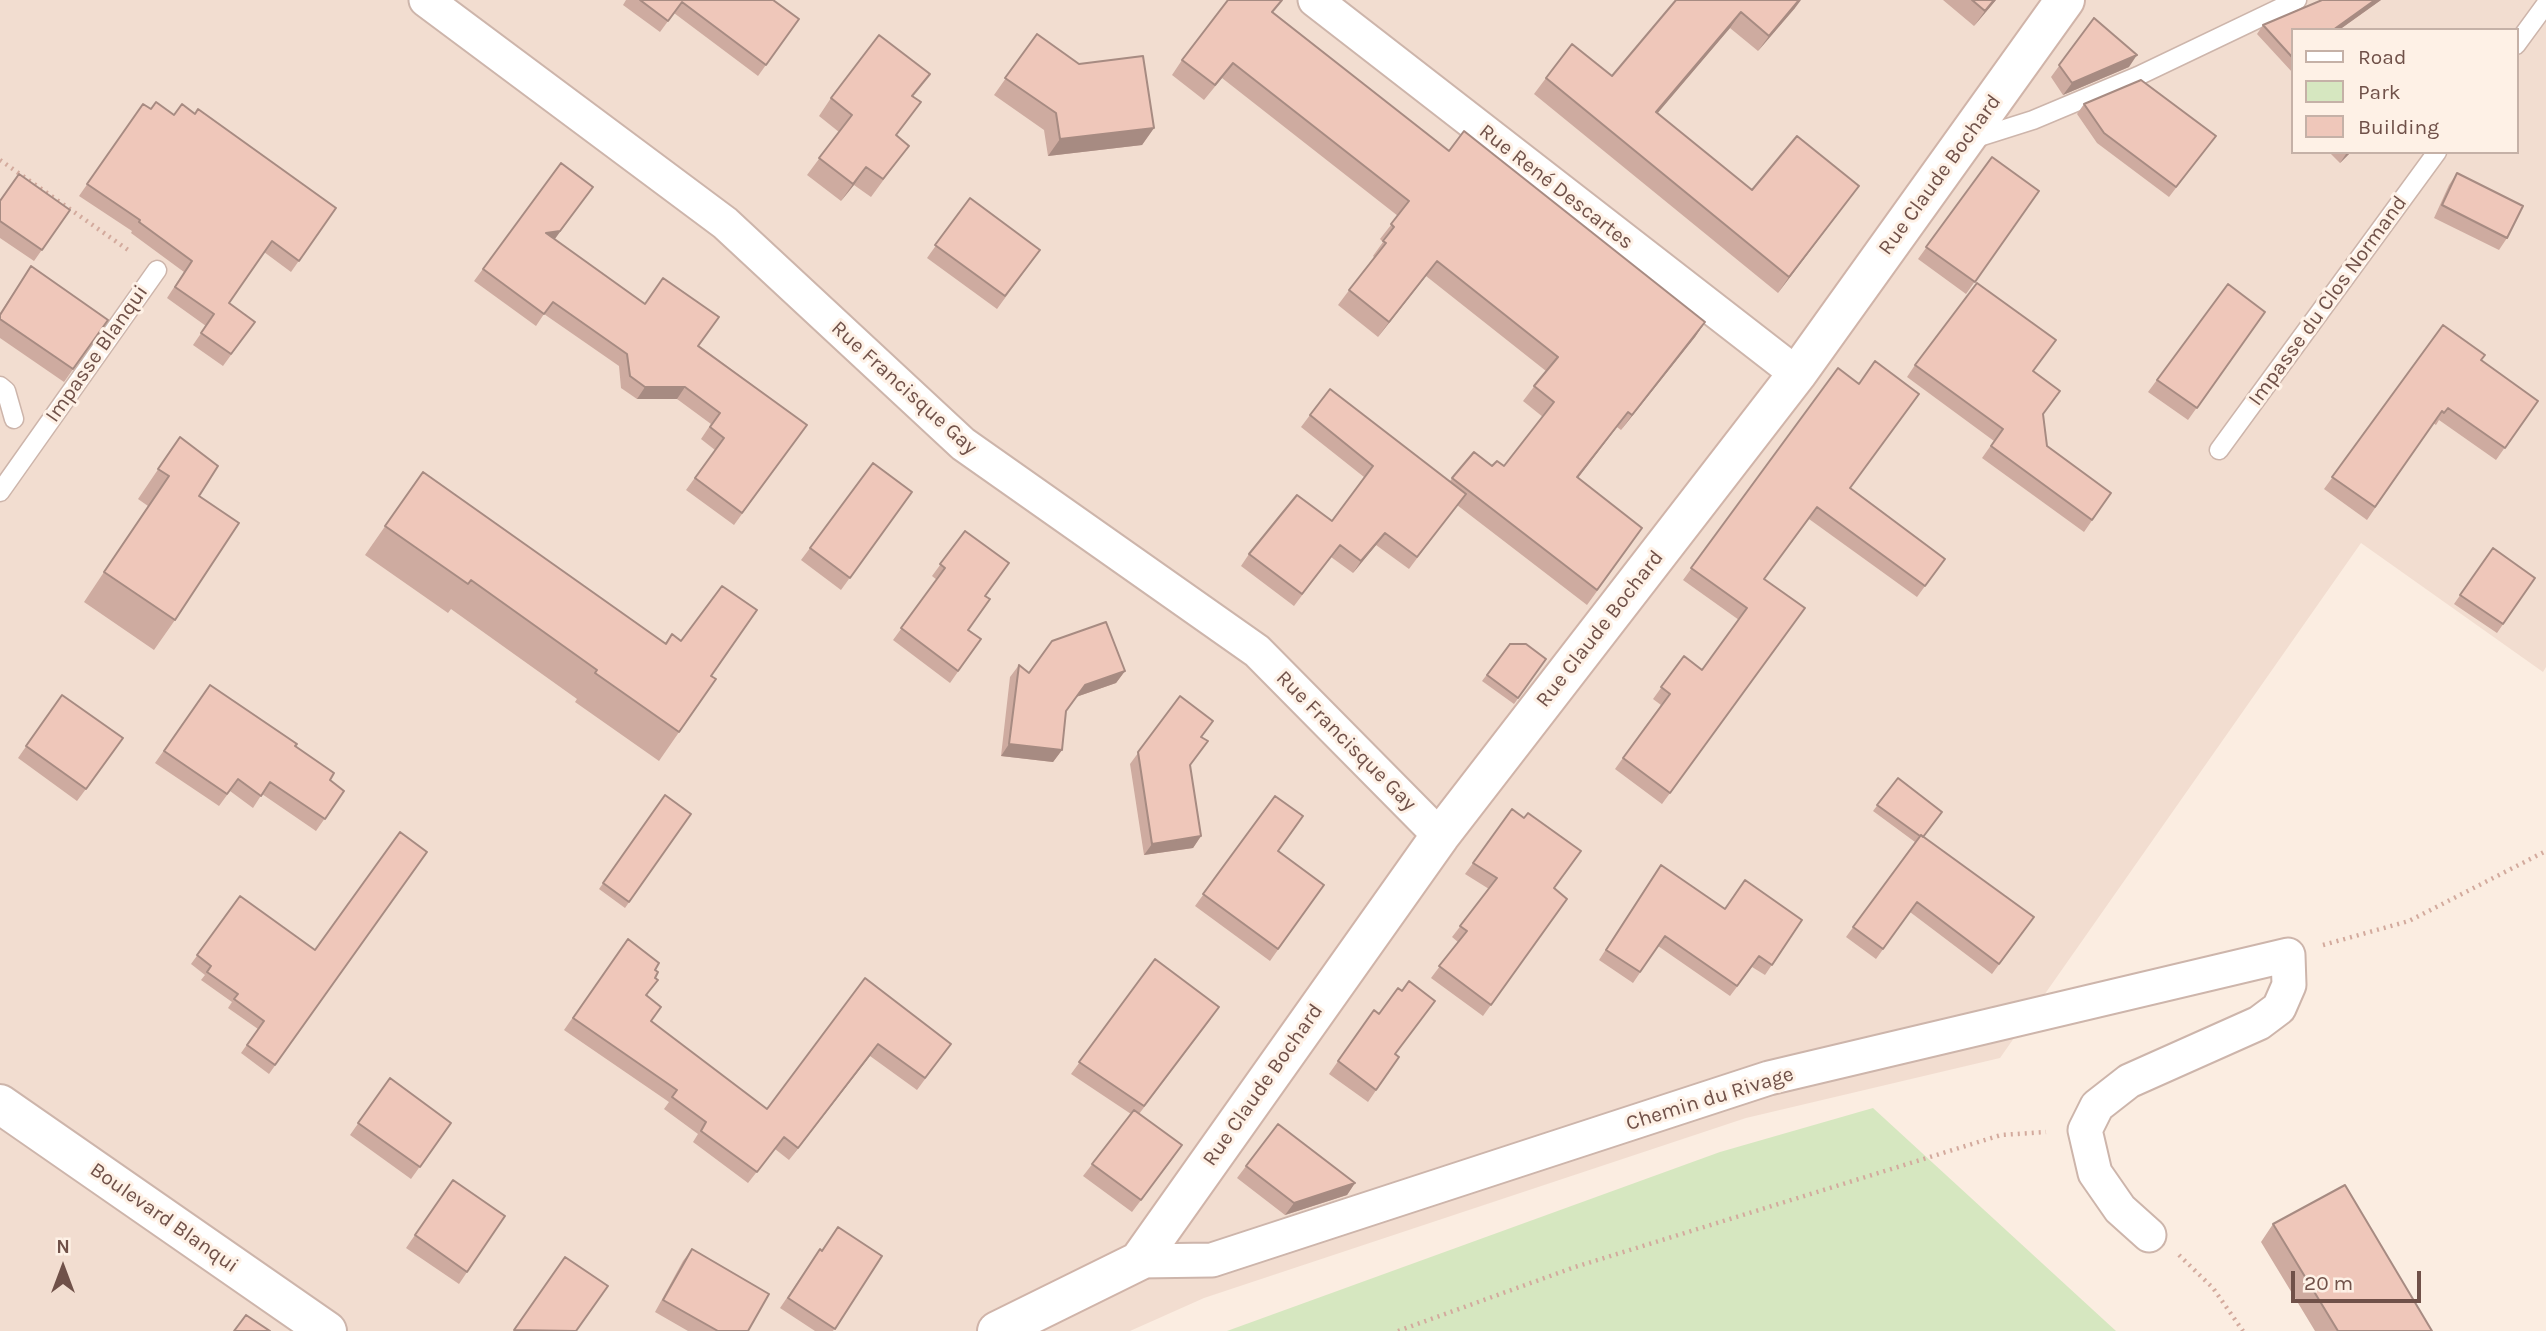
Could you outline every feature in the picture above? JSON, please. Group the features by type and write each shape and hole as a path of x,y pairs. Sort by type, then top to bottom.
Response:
{"main road":[{"name":"Rue Claude Bochard","path":"1139,1261 1440,836 1797,374 2066,0"},
{"name":"Boulevard Blanqui","path":"0,1104 327,1331"},
{"path":"997,1331 1139,1261"}],"street":[{"name":"Rue Francisque Gay","path":"426,0 725,223 962,444 1257,651 1440,836"},
{"name":"Rue René Descartes","path":"1315,0 1797,374"},
{"name":"Chemin du Rivage","path":"1139,1261 1212,1260 1769,1078 2288,954"},
{"path":"2149,1235 2120,1209 2095,1173 2085,1129 2097,1106 2129,1080 2259,1023 2279,1008 2289,985 2288,954"}],"lane":[{"path":"1963,142 2033,120 2138,76 2297,0"},
{"path":"2518,42 2546,4"},
{"name":"Impasse du Clos Normand","path":"2219,450 2436,154"},
{"name":"Impasse Blanqui","path":"0,492 157,270"},
{"path":"0,386 6,391 14,419"}],"path":[{"name":"Impasse Blanqui","path":"0,160 157,270"},
{"path":"2288,954 2409,921 2546,850"},
{"path":"1398,1331 1574,1267 2001,1135 2085,1129"},
{"path":"2149,1235 2183,1258 2213,1288 2243,1331"}],"shaded area":[{"path":"0,0 2546,0 2546,667 2543,672 2361,543 2000,1058 1746,1118 1204,1298 1130,1331 0,1331"}],"green space":[{"path":"1873,1108 2116,1331 1227,1331 1720,1152"}],"building":[{"path":"640,0 773,0 799,19 766,65 682,2 668,21"},
{"path":"1228,0 1282,0 1272,12 1449,151 1464,131 1705,322 1632,415 1628,412 1577,477 1642,528 1597,590 1452,478 1474,452 1492,466 1497,461 1504,466 1554,402 1534,386 1558,357 1437,261 1389,322 1349,290 1386,243 1383,241 1394,227 1391,224 1409,201 1233,63 1215,85 1182,60"},
{"path":"1676,0 1799,0 1769,36 1741,12 1656,112 1752,190 1797,136 1859,186 1789,277 1546,78 1572,44 1612,76"},
{"path":"1972,0 1994,0 1985,11"},
{"path":"2322,0 2375,0 2336,28 2290,28 2290,55 2263,25"},
{"path":"2094,18 2137,55 2072,83 2059,65"},
{"path":"1037,34 1079,64 1143,56 1154,128 1060,139 1056,113 1005,78"},
{"path":"879,35 930,74 912,96 921,102 896,135 909,146 883,179 866,167 853,184 819,158 852,115 831,98"},
{"path":"2141,80 2216,136 2176,187 2104,133 2084,104"},
{"path":"156,102 174,115 182,104 195,114 198,109 336,208 299,261 272,241 229,303 255,322 231,354 201,333 214,314 175,287 192,261 139,222 140,220 87,184 143,104 151,109"},
{"path":"1992,157 2039,191 1975,282 1926,247"},
{"path":"561,163 593,187 560,231 546,233 645,304 663,278 719,317 698,346 807,425 742,513 695,478 724,438 710,427 720,413 685,387 645,387 630,376 627,354 553,302 544,314 483,269"},
{"path":"2457,173 2523,206 2507,238 2442,205"},
{"path":"19,174 70,210 42,250 0,221 0,201"},
{"path":"970,198 1040,250 1005,296 935,245"},
{"path":"31,266 108,320 73,369 0,319"},
{"path":"1977,283 2056,340 2033,371 2060,391 2043,414 2047,446 2111,493 2092,520 1991,446 2003,429 1915,365"},
{"path":"2228,284 2265,312 2197,408 2157,380"},
{"path":"2443,325 2485,355 2481,360 2538,401 2505,448 2448,408 2444,413 2442,411 2375,507 2332,477"},
{"path":"1875,361 1919,394 1850,488 1945,559 1925,586 1817,507 1764,579 1805,608 1670,793 1623,758 1670,694 1661,687 1684,656 1702,670 1747,608 1691,568 1838,368 1859,384"},
{"path":"1330,389 1466,494 1417,557 1385,533 1361,561 1340,545 1302,594 1249,554 1297,495 1332,521 1373,466 1310,415"},
{"path":"180,437 218,466 199,496 239,523 175,620 104,572 169,476 158,469"},
{"path":"873,463 912,492 850,578 810,548"},
{"path":"423,472 666,644 672,634 681,641 722,586 757,610 711,676 716,679 679,732 471,580 468,584 385,526"},
{"path":"965,531 1009,563 985,596 990,599 968,630 981,639 958,671 901,628 945,568 940,564"},
{"path":"2493,548 2535,578 2503,624 2460,595"},
{"path":"1106,622 1125,671 1085,685 1066,711 1062,750 1009,744 1019,665 1029,673 1052,641"},
{"path":"1510,644 1526,644 1546,659 1518,698 1487,675"},
{"path":"210,685 297,744 295,746 334,773 330,780 344,791 325,819 270,782 261,796 238,779 227,794 164,751"},
{"path":"62,695 123,738 86,789 26,746"},
{"path":"1180,696 1213,721 1201,737 1208,741 1190,765 1201,836 1152,844 1138,752"},
{"path":"1898,778 1942,812 1923,837 1877,805"},
{"path":"665,795 691,814 629,902 603,883"},
{"path":"1275,796 1303,816 1278,851 1324,885 1278,949 1203,894"},
{"path":"1512,809 1524,818 1528,813 1581,851 1554,888 1567,899 1491,1005 1439,966 1467,931 1460,926 1497,878 1473,863"},
{"path":"400,832 427,852 275,1065 247,1045 264,1021 234,999 238,994 207,972 211,966 197,955 240,896 315,950"},
{"path":"1921,835 2034,917 1999,964 1917,902 1883,949 1853,927"},
{"path":"1661,865 1725,909 1745,880 1802,920 1772,965 1759,956 1737,986 1665,936 1640,972 1606,950"},
{"path":"628,939 659,963 655,970 658,972 655,978 658,980 646,995 661,1007 651,1021 767,1109 865,978 951,1044 925,1078 878,1044 798,1148 784,1137 757,1172 701,1131 706,1122 672,1097 677,1090 573,1018"},
{"path":"1155,959 1219,1007 1144,1106 1079,1062"},
{"path":"1409,981 1435,1001 1395,1054 1399,1057 1376,1090 1338,1061 1374,1010 1379,1014 1398,988 1402,991"},
{"path":"390,1078 451,1123 420,1167 358,1123"},
{"path":"1134,1110 1182,1145 1141,1200 1092,1164"},
{"path":"1278,1124 1355,1183 1294,1203 1246,1166"},
{"path":"453,1180 505,1216 467,1272 415,1235"},
{"path":"2345,1185 2432,1331 2338,1331 2273,1224"},
{"path":"838,1227 882,1256 835,1329 788,1298"},
{"path":"692,1249 769,1294 748,1331 718,1331 663,1300"},
{"path":"565,1257 608,1286 576,1331 514,1330"},
{"path":"246,1315 270,1331 234,1331"}]}
